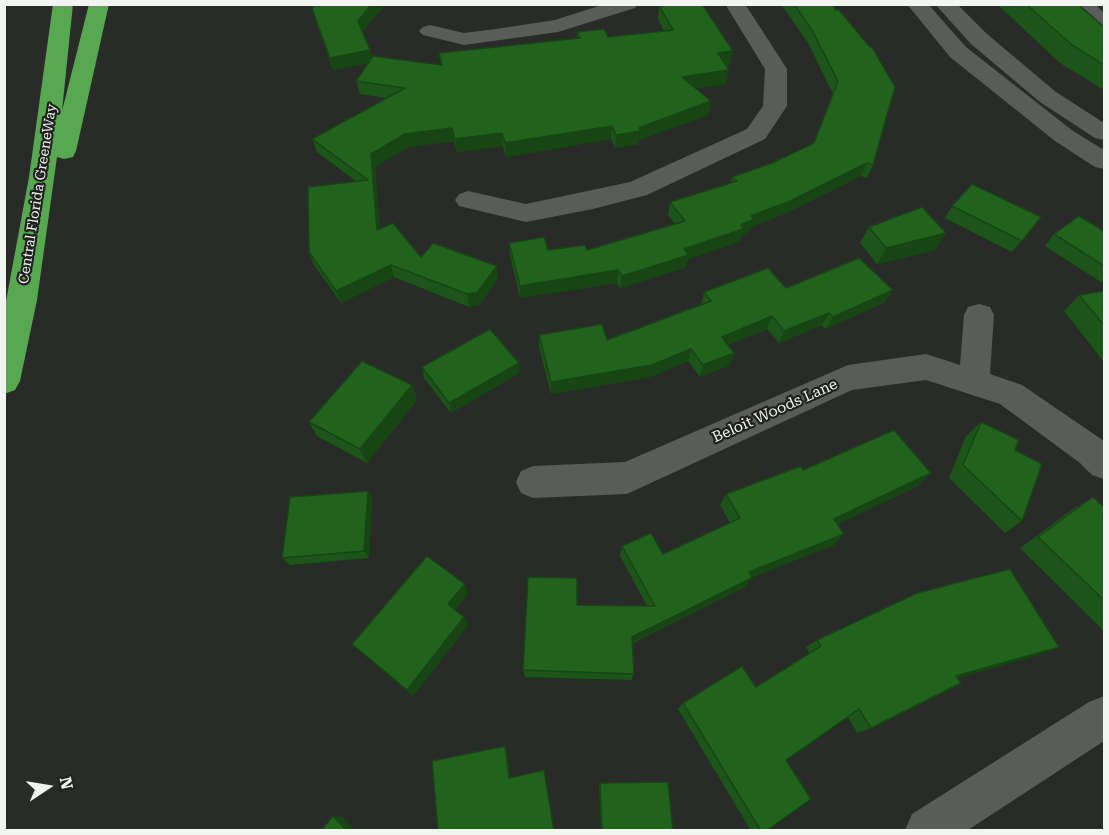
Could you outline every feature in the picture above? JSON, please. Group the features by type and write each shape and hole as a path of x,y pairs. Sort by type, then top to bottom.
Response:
{"highway":[{"name":"Central Florida GreeneWay","path":"4,381 22,300 42,177 63,4"},
{"path":"22,300 69,131 99,4"}],"street":[{"path":"430,31 464,39 496,35 558,26 628,4"},
{"path":"468,200 526,213 593,200 638,189 756,134 775,106 776,69 735,4"},
{"path":"917,4 958,52 1064,136 1104,161"},
{"path":"945,4 979,39 1048,97 1104,133"},
{"path":"1083,4 1104,24"},
{"path":"974,382 978,315"},
{"name":"Beloit Woods Lane","path":"533,482 627,478 848,378 926,367 1011,394 1092,452 1104,464"},
{"path":"928,831 1104,717"}],"building":[{"path":"316,4 372,4 358,21 370,50 330,58 312,9"},
{"path":"702,4 733,51 718,53 729,70 682,77 711,101 639,128 641,131 616,135 612,126 505,143 502,133 455,139 452,128 405,134 371,154 377,230 393,223 421,257 433,243 497,266 477,293 467,294 391,265 336,291 309,252 308,187 368,180 312,139 405,88 356,81 373,56 442,65 439,53 580,38 577,32 604,29 608,37 673,30 659,6"},
{"path":"794,4 832,4 872,47 895,87 873,165 867,163 788,202 751,216 754,219 741,225 743,229 684,249 689,255 622,276 618,270 520,286 509,243 544,237 548,250 585,245 587,250 685,221 670,202 737,181 732,177 772,163 814,143 838,81 812,30"},
{"path":"1026,4 1078,4 1104,27 1104,65 1072,45"},
{"path":"972,184 1041,217 1022,241 952,206"},
{"path":"922,207 946,233 886,248 869,227"},
{"path":"1079,216 1104,231 1104,266 1054,234"},
{"path":"859,258 893,290 833,317 829,313 784,331 772,316 722,337 734,353 703,365 691,349 652,365 551,382 539,335 602,324 607,340 711,301 704,292 768,268 786,288"},
{"path":"1104,291 1104,325 1079,295"},
{"path":"490,329 519,363 449,403 422,367"},
{"path":"362,361 412,385 360,449 309,422"},
{"path":"981,422 1019,440 1015,450 1042,464 1022,521 963,465"},
{"path":"894,430 931,473 834,519 844,534 749,572 752,578 632,637 634,674 523,670 528,577 577,578 577,605 655,606 622,546 651,533 663,554 740,518 726,494 801,466 803,470"},
{"path":"368,491 364,551 282,558 290,497"},
{"path":"1093,497 1104,507 1104,600 1038,537"},
{"path":"427,556 465,584 448,604 464,617 407,690 352,644"},
{"path":"1010,569 1059,647 956,676 961,683 871,728 859,709 786,760 811,799 766,831 761,831 683,703 742,666 756,687 821,646 817,640 917,593"},
{"path":"505,746 509,778 544,770 554,831 438,831 432,761"},
{"path":"668,782 673,831 602,831 600,783"},
{"path":"333,816 347,831 321,831"}]}
